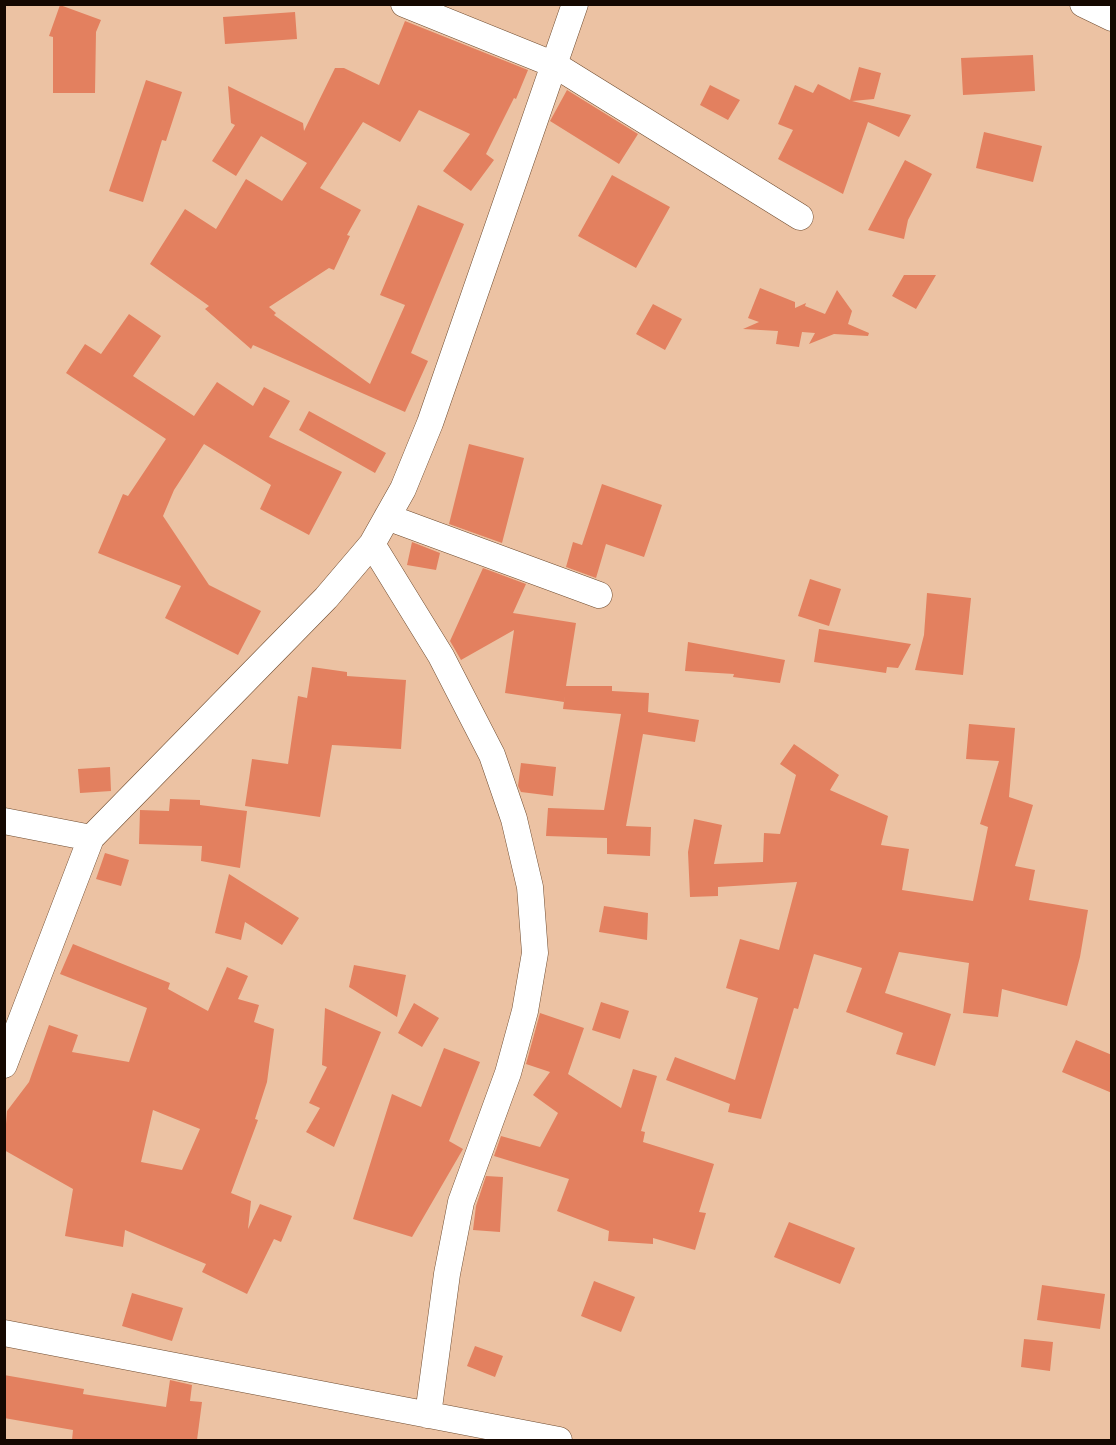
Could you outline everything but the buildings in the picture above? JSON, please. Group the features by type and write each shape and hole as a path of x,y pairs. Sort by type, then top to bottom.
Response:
{"street":[{"path":"404,4 555,65 800,217"},
{"path":"4,1065 91,838 326,598 372,544 403,489 430,423 575,4"},
{"path":"1083,4 1112,18"},
{"path":"387,517 598,595"},
{"path":"372,544 441,656 492,755 514,819 530,887 535,953 525,1011 508,1073 461,1202 447,1274 428,1415"},
{"path":"12,827 91,838"},
{"path":"4,1333 559,1440"}]}
